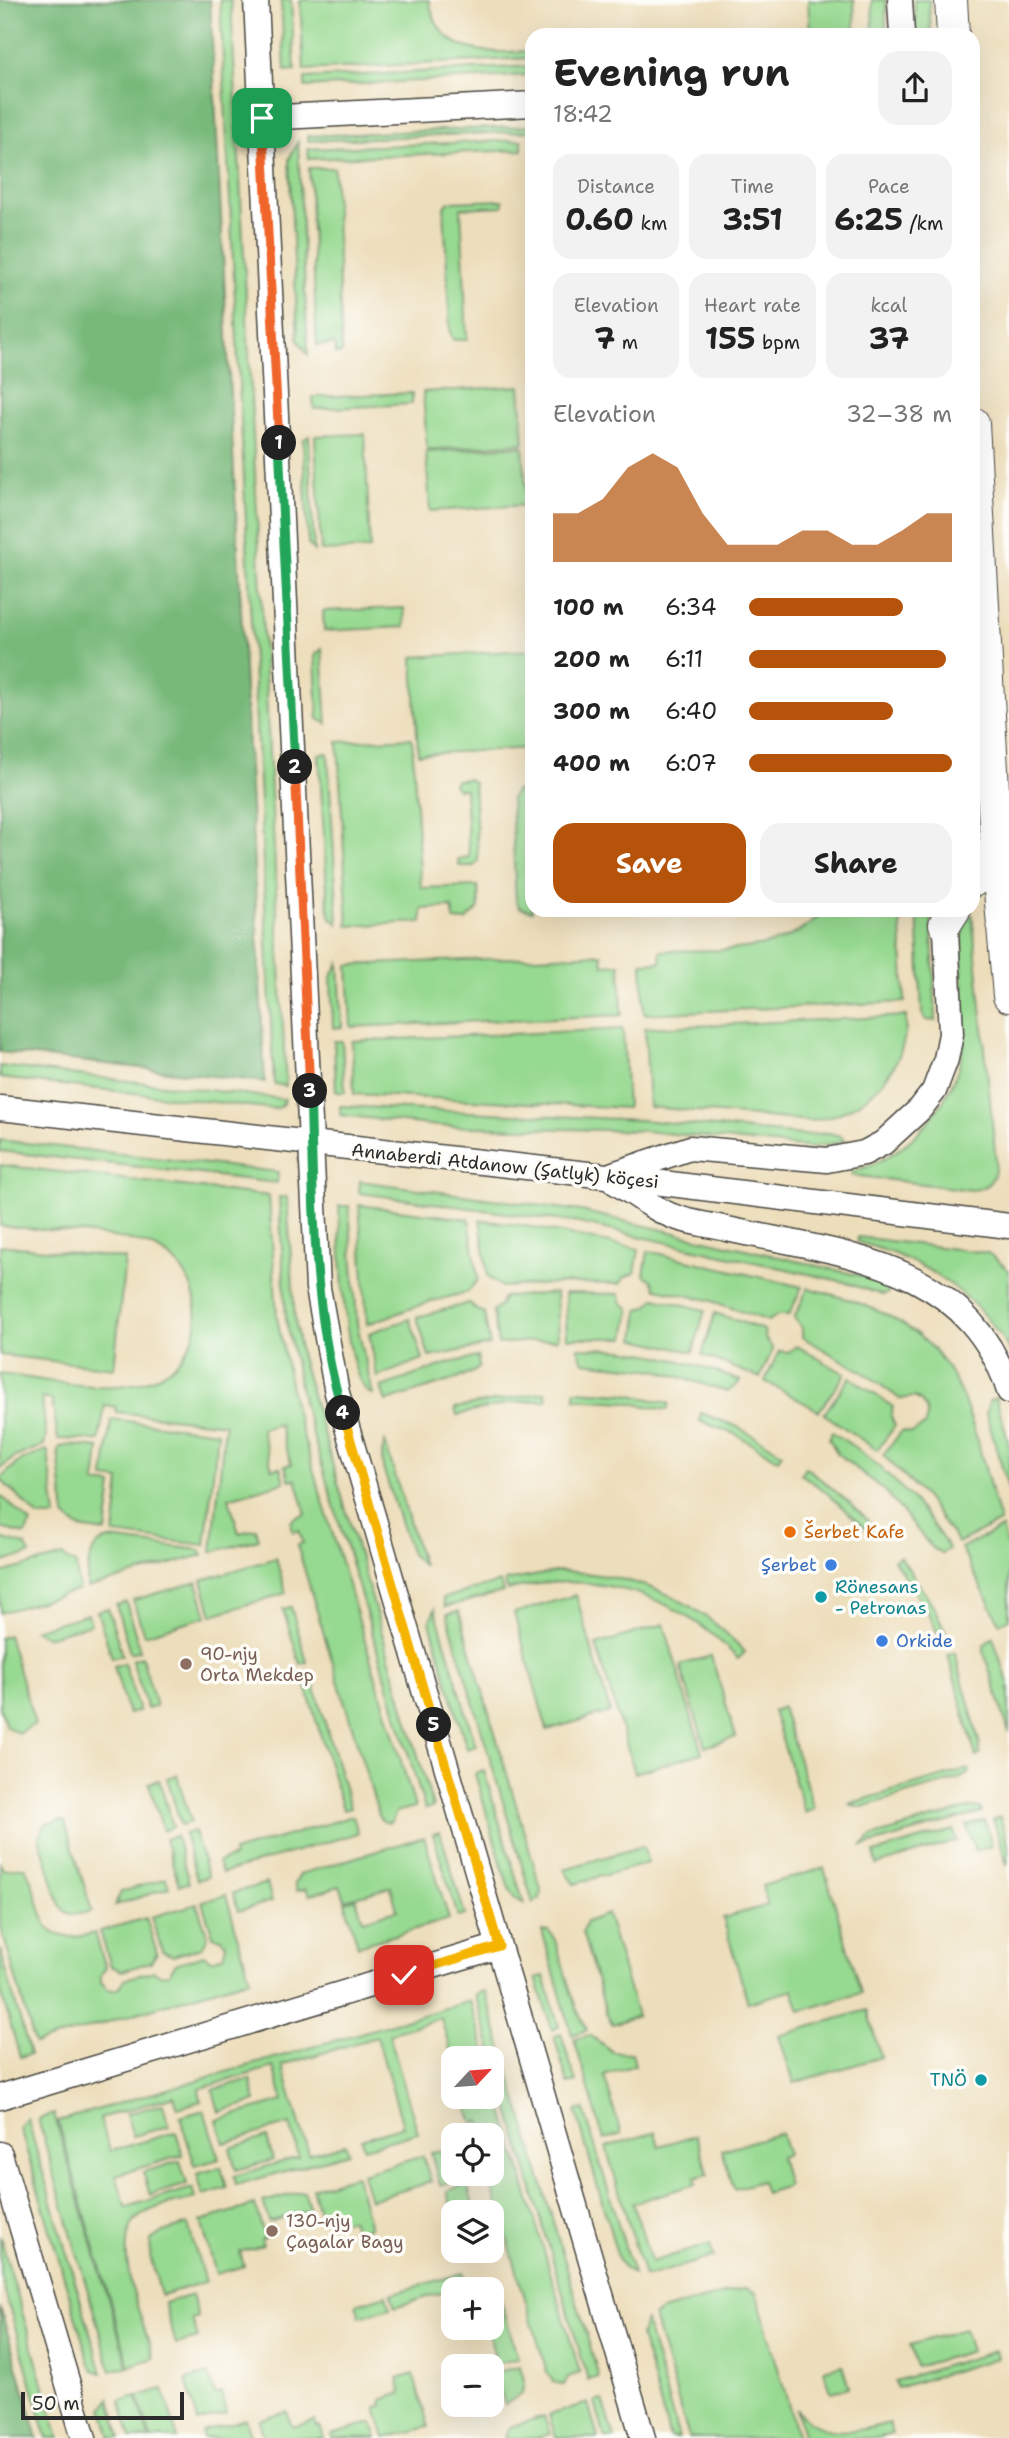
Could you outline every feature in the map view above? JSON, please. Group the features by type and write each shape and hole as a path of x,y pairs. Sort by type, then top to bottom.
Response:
{"main road":[{"path":"951,0 953,28"},
{"path":"980,653 1009,996"},
{"path":"980,870 996,844"}],"street":[{"path":"256,0 318,1288 337,1393 643,2438"},
{"path":"900,0 902,28"},
{"path":"262,118 525,104"},
{"path":"606,1176 690,1148 827,1160 857,1155 883,1143 920,1109 934,1091 946,1059 951,1034 948,917"},
{"name":"Annaberdi Atdanow (Şatlyk) köçesi","path":"0,1108 606,1176 1009,1226"},
{"path":"606,1176 674,1217 850,1255 916,1278 952,1303 978,1328 994,1355 1009,1391"},
{"path":"0,2097 499,1946"},
{"path":"0,2154 84,2438"}],"green space":[{"path":"0,0 210,0 265,1082 0,1052"},
{"path":"220,0 231,0 286,1086 274,1084"},
{"path":"281,0 291,0 295,70 285,71"},
{"path":"300,0 429,0 434,19 454,42 482,51 525,51 525,58 304,70"},
{"path":"808,0 854,0 855,28 810,28"},
{"path":"872,0 886,0 886,28 873,28"},
{"path":"914,0 929,0 931,28 916,28"},
{"path":"525,66 525,75 305,87 305,78"},
{"path":"525,126 525,131 308,141 308,136"},
{"path":"522,140 522,150 309,159 308,149"},
{"path":"298,142 308,355 298,340 289,159"},
{"path":"309,168 334,168 342,353 336,354 335,344 317,345"},
{"path":"503,200 503,206 461,208 467,340 453,340 450,332 444,207 449,202"},
{"path":"520,386 524,443 427,450 423,392"},
{"path":"412,393 412,404 314,409 313,397"},
{"path":"365,434 370,549 321,551 315,436"},
{"path":"309,436 314,551 308,544 303,440"},
{"path":"523,446 525,505 430,511 426,452"},
{"path":"404,608 405,627 324,631 323,611"},
{"path":"322,649 327,724 318,719 315,655"},
{"path":"525,650 525,748 418,754 413,657"},
{"path":"412,738 421,888 478,886 479,908 466,921 454,920 452,907 422,909 422,922 348,926 338,742"},
{"path":"328,753 338,924 331,918 328,907 319,754"},
{"path":"469,779 474,783 478,861 474,866 459,866 458,859 469,857 465,789 458,789 453,784 457,780"},
{"path":"525,787 525,909 520,908 516,901 511,799 515,791"},
{"path":"817,917 900,917 905,1002 644,1014 642,963 661,962 660,951 748,948 769,944 808,925"},
{"path":"917,917 931,917 936,1021 926,1020 922,1014"},
{"path":"972,917 996,1162 992,1178 982,1188 971,1190 851,1175 851,1172 873,1164 913,1138 943,1102 953,1081 965,1035 962,951 966,922"},
{"path":"602,954 603,965 620,964 622,1015 351,1027 348,965"},
{"path":"339,963 342,1027 333,1028 331,977"},
{"path":"906,1016 905,1036 891,1071 864,1099 830,1116 811,1121 649,1107 645,1028"},
{"path":"623,1029 627,1108 354,1094 352,1041"},
{"path":"334,1041 342,1041 345,1092 336,1092"},
{"path":"0,1066 285,1099 282,1106 276,1109 0,1078"},
{"path":"340,1106 640,1120 804,1135 829,1133 841,1136 844,1141 811,1148 645,1131 438,1126 340,1115"},
{"path":"0,1140 278,1172 277,1183 0,1151"},
{"path":"0,1165 269,1196 277,1317 295,1409 415,1807 396,1812 392,1821 387,1823 380,1819 297,1545 303,1543 299,1530 293,1532 291,1522 294,1518 306,1514 296,1479 289,1480 285,1466 291,1464 279,1424 261,1429 272,1469 280,1467 284,1482 229,1498 239,1533 256,1529 259,1539 212,1552 225,1424 116,1412 116,1407 105,1405 99,1440 58,1439 52,1400 42,1398 46,1438 44,1445 15,1457 0,1469 0,1374 75,1385 102,1386 128,1385 151,1379 172,1368 187,1349 197,1319 195,1299 189,1281 173,1259 157,1249 125,1239 0,1226"},
{"path":"360,1181 581,1211 892,1283 887,1294 882,1295 844,1282 579,1223 359,1193"},
{"path":"279,1197 287,1197 295,1319 301,1357 433,1807 425,1809 304,1406 286,1319"},
{"path":"359,1205 469,1219 478,1279 468,1292 429,1302 367,1324"},
{"path":"339,1206 349,1206 357,1324 373,1395 362,1385 354,1366 349,1340 342,1278"},
{"path":"480,1220 521,1225 639,1249 635,1273 625,1277 620,1284 566,1283 502,1287 488,1277"},
{"path":"858,1237 988,1253 1009,1270 1009,1350 980,1311 945,1280 903,1258 857,1242"},
{"path":"0,1245 125,1259 114,1368 0,1355"},
{"path":"648,1251 802,1287 789,1315 778,1315 768,1321 709,1300 656,1289 652,1280 644,1275"},
{"path":"808,1288 859,1303 898,1321 927,1343 948,1368 963,1398 975,1433 1000,1522 958,1543 925,1497 883,1455 902,1431 912,1433 924,1426 926,1409 918,1399 900,1399 866,1374 802,1337 802,1328 794,1318"},
{"path":"556,1293 558,1339 498,1344 493,1311 500,1306 504,1297"},
{"path":"565,1293 619,1294 622,1303 630,1309 625,1338 567,1338"},
{"path":"655,1298 705,1310 693,1352 635,1339 639,1310 649,1306"},
{"path":"470,1303 484,1313 490,1345 429,1357 417,1317"},
{"path":"715,1313 764,1330 765,1338 773,1349 760,1378 702,1355"},
{"path":"410,1319 423,1359 377,1377 369,1333"},
{"path":"797,1346 845,1374 819,1411 765,1381 779,1351 788,1352"},
{"path":"578,1348 661,1356 741,1381 728,1392 657,1370 583,1362"},
{"path":"478,1357 479,1368 473,1372 386,1402 381,1387 449,1363"},
{"path":"850,1377 893,1407 891,1417 895,1426 877,1450 824,1414"},
{"path":"575,1391 626,1394 669,1403 667,1410 625,1402 575,1399"},
{"path":"546,1392 547,1400 511,1403 457,1415 455,1408"},
{"path":"996,1398 1009,1444 1009,1491 986,1413 990,1400"},
{"path":"701,1413 738,1427 782,1453 778,1459 735,1434 699,1421"},
{"path":"111,1419 218,1432 205,1545 114,1534 120,1480 104,1478"},
{"path":"832,1432 866,1456 897,1483 925,1514 949,1549 942,1553 933,1549 886,1492 838,1454 829,1439"},
{"path":"385,1442 423,1566 411,1554 383,1468"},
{"path":"72,1445 99,1448 95,1483 112,1485 106,1532 79,1528 65,1516 58,1451 60,1447"},
{"path":"46,1450 56,1517 39,1517 0,1479 18,1462"},
{"path":"806,1467 875,1528 870,1533 826,1492 801,1474"},
{"path":"0,1495 31,1523 25,1534 0,1528"},
{"path":"1002,1528 1009,1553 1009,1619 1000,1624 961,1548"},
{"path":"0,1538 25,1545 30,1554 0,1563"},
{"path":"109,1539 200,1550 203,1555 87,1588 92,1552"},
{"path":"63,1556 76,1565 79,1590 0,1613 0,1573"},
{"path":"900,1556 934,1607 946,1633 939,1636 927,1611 894,1560"},
{"path":"276,1558 286,1593 212,1615 202,1580"},
{"path":"560,1571 613,1577 661,1592 705,1616 745,1652 738,1659 715,1636 689,1618 632,1592 571,1582 507,1590 505,1581"},
{"path":"197,1582 207,1616 144,1635 133,1600"},
{"path":"500,1582 503,1592 445,1607 443,1598"},
{"path":"576,1595 610,1712 547,1730 514,1613"},
{"path":"126,1602 140,1650 130,1653 116,1605"},
{"path":"291,1607 307,1662 300,1664 283,1609"},
{"path":"108,1608 122,1655 112,1658 97,1611"},
{"path":"435,1609 476,1746 467,1749 430,1621"},
{"path":"459,1611 541,1889 540,1899 533,1903 447,1614"},
{"path":"88,1614 91,1624 47,1637 33,1630"},
{"path":"664,1624 702,1753 635,1773 596,1645"},
{"path":"8,1635 35,1724 18,1733 6,1726 0,1708 0,1638"},
{"path":"993,1637 1009,1685 1009,1733 984,1652 984,1645"},
{"path":"955,1653 980,1745 980,1755 976,1757 948,1655"},
{"path":"711,1656 736,1737 705,1747 680,1665"},
{"path":"142,1657 156,1706 147,1709 132,1660"},
{"path":"124,1663 139,1711 128,1714 114,1666"},
{"path":"310,1671 350,1808 343,1810 302,1673"},
{"path":"782,1707 814,1809 805,1813 773,1711"},
{"path":"968,1769 969,1773 961,1778 862,1807 848,1804"},
{"path":"484,1771 524,1904 515,1898 508,1886 475,1774"},
{"path":"177,1775 191,1822 181,1825 167,1778"},
{"path":"159,1780 173,1827 163,1831 149,1783"},
{"path":"972,1807 981,1808 982,1812 861,1847 871,1837"},
{"path":"353,1816 358,1833 222,1873 218,1862 234,1857 233,1852"},
{"path":"1000,1817 1009,1847 1007,1865 993,1819"},
{"path":"60,1820 65,1822 92,1911 71,1914 60,1906 39,1837 45,1824"},
{"path":"985,1820 992,1846 975,1851 967,1826"},
{"path":"953,1830 957,1841 877,1865 874,1853"},
{"path":"194,1831 208,1877 197,1880 184,1834"},
{"path":"440,1832 465,1915 458,1917 433,1834"},
{"path":"176,1836 189,1883 179,1885 165,1839"},
{"path":"424,1837 449,1919 358,1946 345,1902 356,1899 363,1920 397,1910 391,1887 345,1900 340,1886 309,1895 306,1889 297,1891 295,1883 300,1874"},
{"path":"643,1846 648,1863 574,1884 564,1869"},
{"path":"0,1863 4,1869 25,1867 44,1921 51,1930 60,1936 75,1937 95,1933 106,1968 101,1974 101,1982 109,1990 118,1989 124,1979 154,1971 160,1975 169,1974 175,1964 204,1955 211,1960 223,1956 226,1945 221,1938 213,1936 202,1902 226,1895 250,1979 35,2044 0,1924"},
{"path":"824,1868 861,1993 800,2011 793,1990 748,2003 723,1918 768,1905 762,1886"},
{"path":"166,1878 169,1888 115,1905 121,1892"},
{"path":"267,1883 272,1901 238,1911 233,1893"},
{"path":"197,1904 208,1938 202,1947 173,1956 162,1951 151,1917"},
{"path":"607,1914 637,2016 612,2024 582,1932 586,1922"},
{"path":"146,1918 157,1953 151,1962 122,1971 111,1966 100,1931"},
{"path":"542,1931 548,1931 554,1937 576,2008 587,2030 572,2035"},
{"path":"0,1949 30,2054 20,2057 0,1988"},
{"path":"544,1976 559,2027 552,2030 536,1978"},
{"path":"485,1991 501,2046 490,2046 475,1994"},
{"path":"470,2001 483,2046 449,2046 441,2018 389,2034 418,2133 364,2148 361,2139 403,2126 377,2037 282,2065 309,2154 345,2144 348,2153 236,2185 234,2176 299,2157 290,2124 224,2143 217,2120 283,2101 273,2067 199,2089 201,2101 178,2108 174,2096 100,2118 110,2151 176,2132 183,2155 116,2175 126,2207 193,2188 196,2198 147,2212 135,2221 129,2233 128,2268 132,2288 154,2358 129,2366 58,2121"},
{"path":"867,2010 881,2057 794,2083 779,2036"},
{"path":"561,2034 576,2082 568,2084 554,2036"},
{"path":"590,2035 613,2052 632,2053 635,2065 604,2075 621,2134 604,2140 574,2039"},
{"path":"504,2055 599,2377 588,2380 504,2093"},
{"path":"250,2079 256,2101 219,2112 213,2090"},
{"path":"163,2104 169,2126 133,2136 126,2114"},
{"path":"468,2109 502,2109 580,2373 568,2377 564,2385 553,2382 547,2372 504,2228 504,2200 496,2200 492,2186 504,2186 504,2123 473,2123"},
{"path":"584,2109 633,2274 623,2267 618,2258 576,2111"},
{"path":"204,2110 219,2159 195,2166 180,2117"},
{"path":"54,2114 128,2366 111,2371 38,2119"},
{"path":"27,2118 102,2373 93,2370 89,2362 20,2128"},
{"path":"655,2132 659,2146 696,2135 708,2174 695,2178 696,2184 633,2203 651,2262 710,2244 713,2257 644,2276 606,2147"},
{"path":"781,2133 787,2154 780,2157 788,2186 765,2193 761,2181 734,2189 722,2150"},
{"path":"267,2137 273,2160 236,2170 230,2148"},
{"path":"441,2152 440,2185 431,2153"},
{"path":"423,2156 431,2182 370,2200 362,2174"},
{"path":"180,2161 187,2184 150,2195 143,2172"},
{"path":"221,2167 227,2188 203,2195 197,2174"},
{"path":"356,2176 370,2227 355,2231 351,2219 329,2225 328,2221 322,2222 312,2188"},
{"path":"468,2186 472,2200 449,2200 447,2191"},
{"path":"304,2191 310,2210 269,2222 263,2202"},
{"path":"255,2205 265,2238 261,2239 263,2245 240,2252 244,2266 216,2274 201,2221"},
{"path":"188,2224 205,2282 161,2295 150,2256 151,2240 163,2232"},
{"path":"0,2236 59,2438 47,2438 0,2275"},
{"path":"441,2279 441,2293 395,2307 391,2294"},
{"path":"746,2288 756,2293 798,2438 689,2438 654,2317 661,2311"},
{"path":"192,2295 198,2317 192,2319 198,2338 176,2344 164,2303"},
{"path":"386,2295 390,2308 360,2317 356,2304"},
{"path":"0,2307 38,2438 0,2438"},
{"path":"504,2311 518,2358 504,2362 504,2354 494,2354 490,2340 504,2340"},
{"path":"645,2319 679,2438 670,2438 641,2337"},
{"path":"964,2329 971,2351 916,2367 910,2345"},
{"path":"995,2351 997,2358 897,2388 895,2381"},
{"path":"842,2365 849,2387 831,2392 824,2370"},
{"path":"520,2366 524,2380 522,2393 505,2405 504,2402 504,2370"},
{"path":"208,2374 215,2395 221,2393 226,2413 198,2422 186,2380"},
{"path":"413,2374 429,2427 385,2438 376,2407 382,2405 381,2400 402,2393 398,2379"},
{"path":"163,2389 178,2438 151,2438 138,2396"},
{"path":"137,2396 149,2438 131,2438 120,2401"},
{"path":"110,2398 121,2438 111,2438 103,2409"},
{"path":"603,2400 615,2438 605,2438 595,2402"},
{"path":"588,2403 598,2438 556,2438 549,2415"},
{"path":"796,2409 815,2425 826,2429 850,2431 889,2423 892,2434 877,2438 804,2438"},
{"path":"287,2412 292,2427 314,2421 316,2427 320,2426 324,2438 264,2438 259,2420"},
{"path":"544,2416 550,2434 536,2438 504,2438 509,2427"},
{"path":"245,2419 251,2438 203,2438 202,2432"},
{"path":"372,2423 377,2438 332,2438 331,2435"}],"place":[{"name":"Šerbet Kafe","path":"790,1532"},
{"name":"Şerbet","path":"831,1565"},
{"name":"Rönesans - Petronas","path":"821,1597"},
{"name":"Orkide","path":"882,1641"},
{"name":"90-njy Orta Mekdep","path":"186,1664"},
{"name":"TNÖ","path":"981,2080"},
{"name":"130-njy Çagalar Bagy","path":"272,2231"}],"route":[{"path":"262,118 304,946 318,1288 322,1323 337,1393 499,1946 404,1975"}]}
